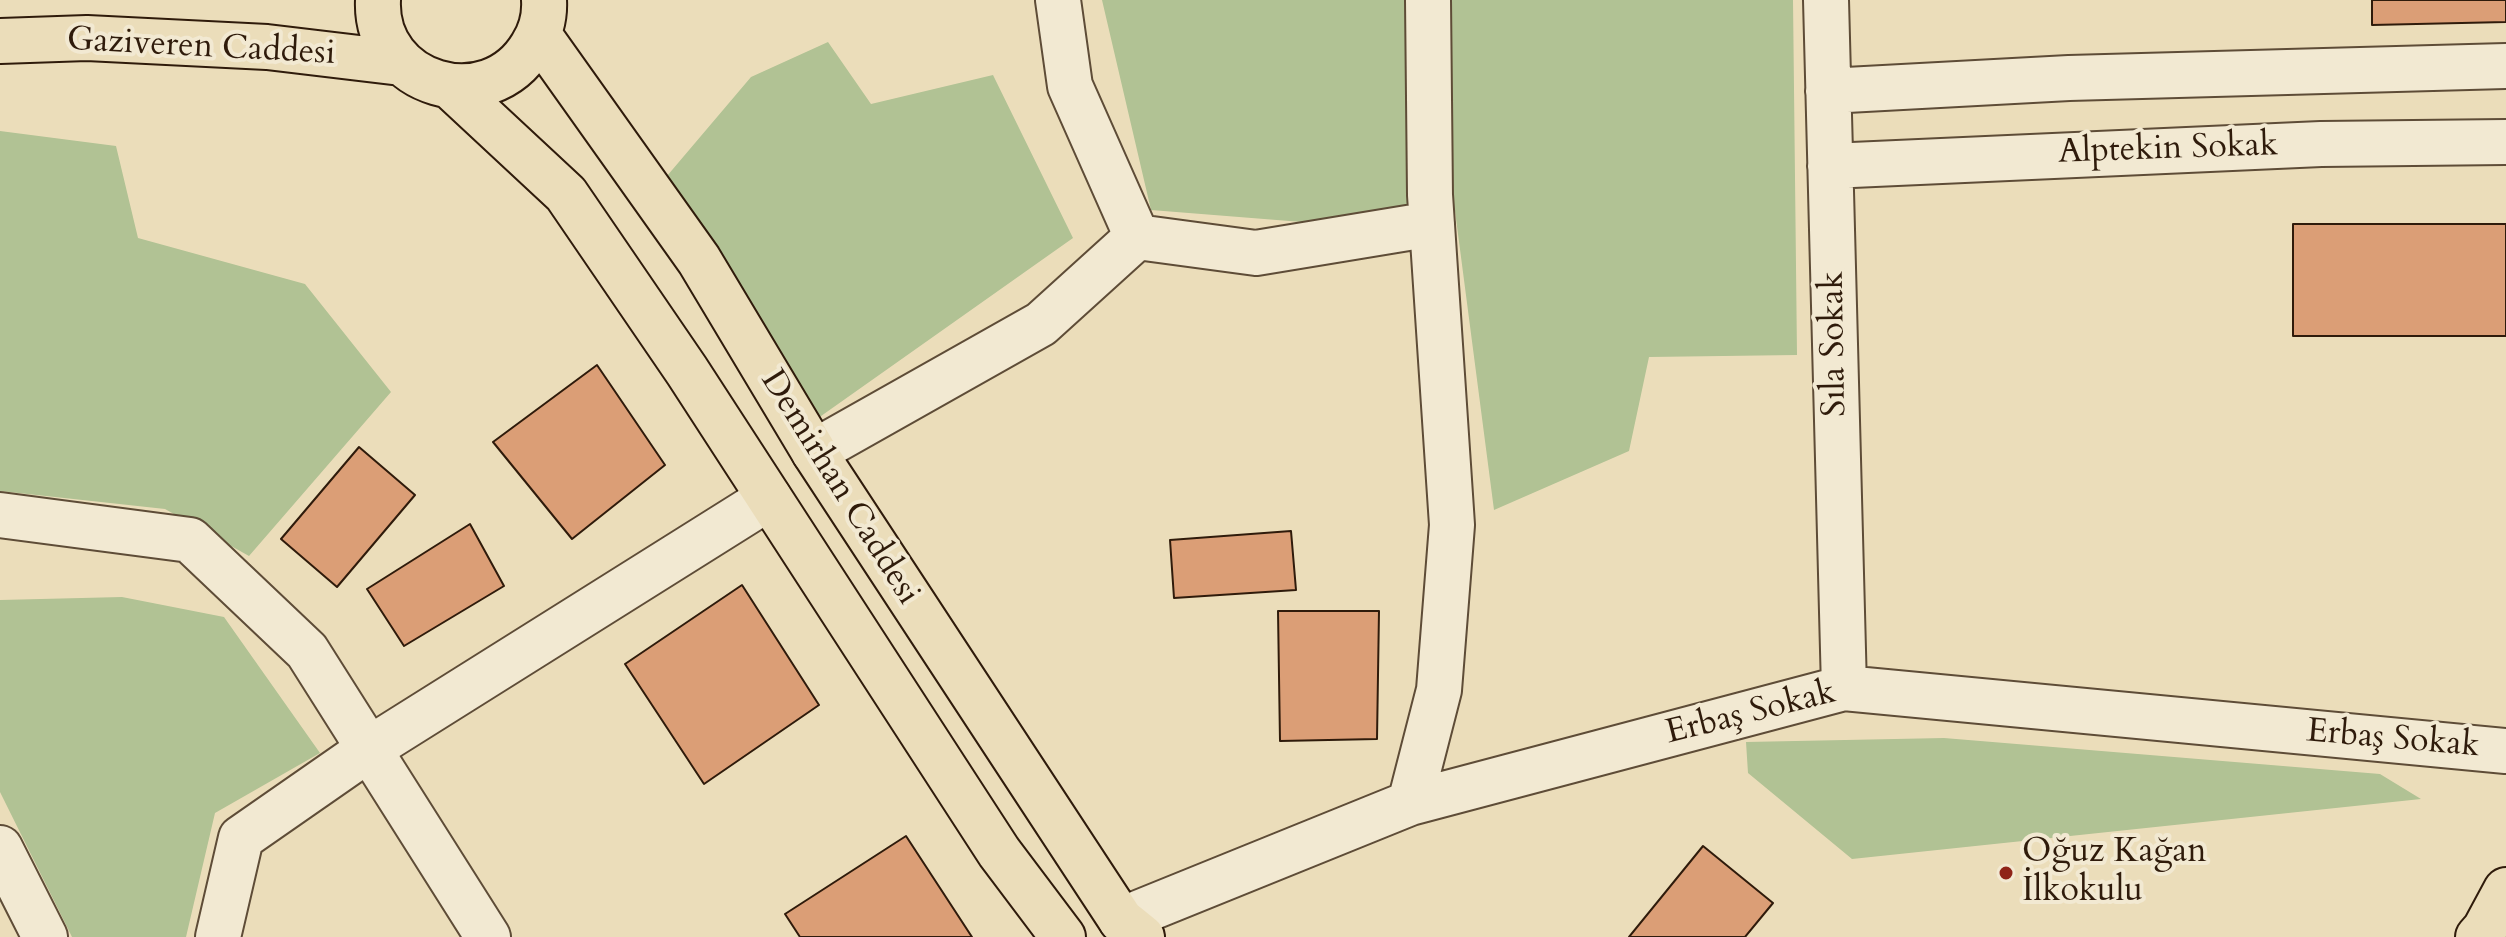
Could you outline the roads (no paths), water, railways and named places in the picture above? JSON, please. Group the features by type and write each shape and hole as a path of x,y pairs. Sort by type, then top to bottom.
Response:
{"main road":[{"path":"378,0 385,40 401,63 424,78 451,87 478,86 504,76 525,59 542,18"},
{"name":"Demirhan Caddesi","path":"542,18 699,260 814,452 1131,928"},
{"name":"Gaziveren Caddesi","path":"0,41 87,38 252,46 401,63"},
{"name":"Demirhan Caddesi","path":"451,87 566,194 687,371 999,852 1063,937"},
{"path":"2478,937 2506,890"}],"street":[{"path":"1058,0 1070,86 1137,237"},
{"path":"1410,803 1439,690 1452,525 1432,224 1428,0"},
{"name":"Sıla Sokak","path":"1826,0 1844,688"},
{"path":"1828,91 2084,78 2506,66"},
{"name":"Alptekin Sokak","path":"1830,166 2321,144 2506,142"},
{"path":"814,452 1041,324 1137,237 1256,253 1432,224"},
{"path":"218,937 241,838 369,749 769,498"},
{"path":"0,515 190,540 307,651 488,937"},
{"name":"Erbaş Sokak","path":"1131,928 1410,803 1844,688 2506,751"},
{"path":"0,848 45,937"}],"place":[{"name":"Oğuz Kağan İlkokulu","path":"2006,873"}]}
